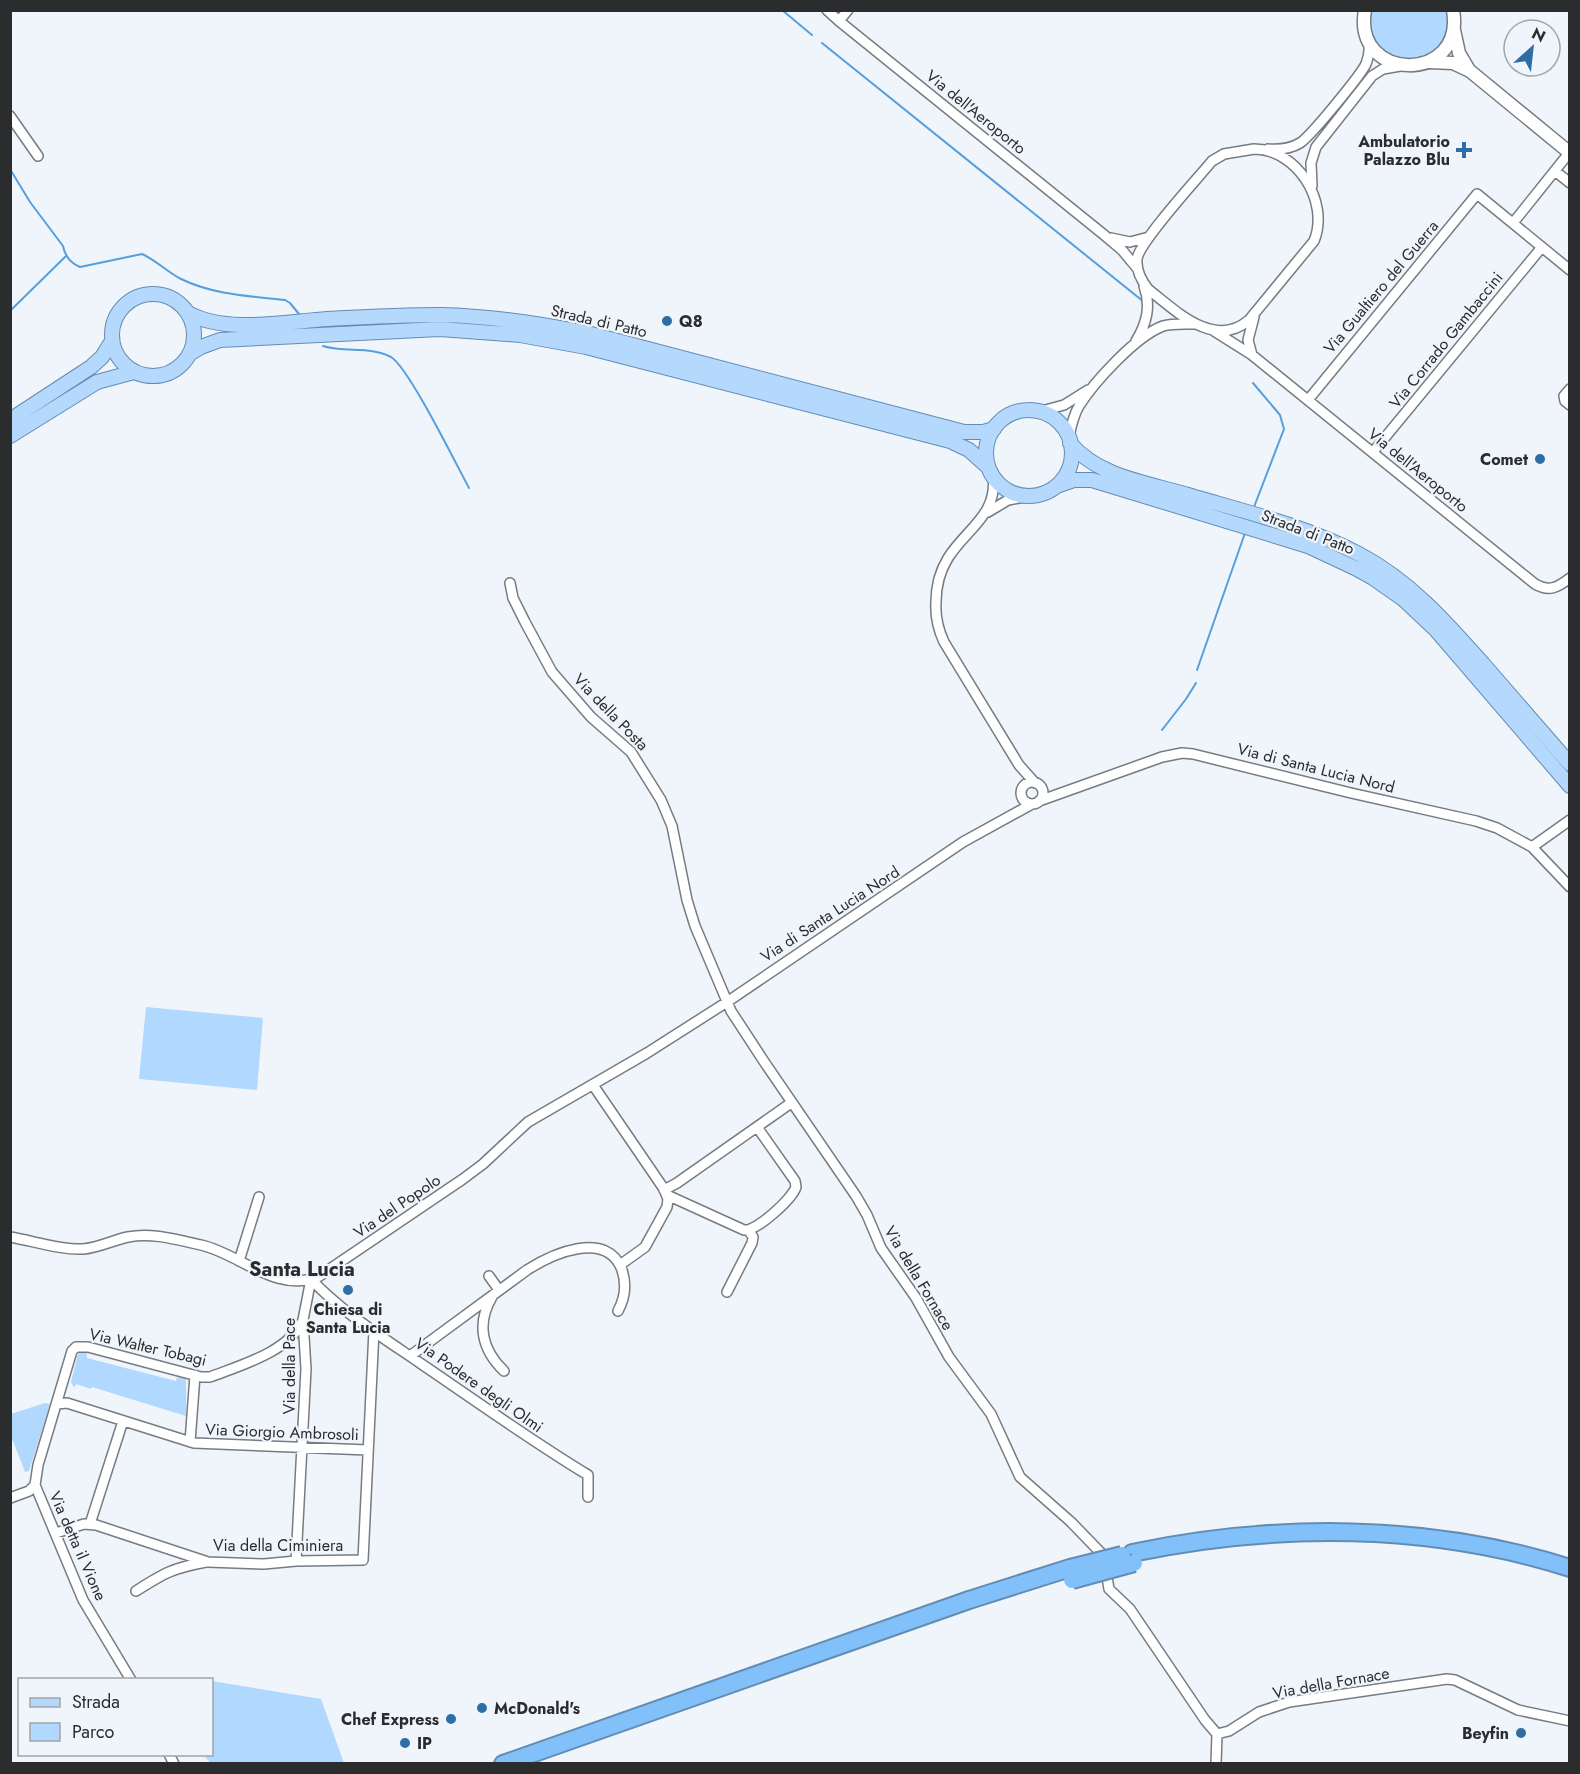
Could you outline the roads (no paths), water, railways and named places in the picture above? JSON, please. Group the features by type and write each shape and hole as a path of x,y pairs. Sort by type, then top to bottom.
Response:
{"highway":[{"path":"503,1764 969,1600 1212,1539 1333,1532 1394,1535 1483,1547 1569,1568"},
{"path":"1133,1558 1290,1543 1370,1544 1484,1558 1569,1579"},
{"path":"535,1764 1071,1574"}],"main road":[{"name":"Strada di Patto","path":"10,420 91,367 102,357 112,340 116,318 125,305 139,297 162,295 177,301 188,313 208,321 235,325 375,316 442,315 547,325 591,334 964,432 983,432 994,429"},
{"path":"188,313 195,332 191,353"},
{"name":"Strada di Patto","path":"10,435 97,382 134,372 150,377 167,375 181,366 191,353 220,340 460,329 520,335 597,350 950,441 969,450 991,471"},
{"path":"112,340 119,359 134,372"},
{"path":"1038,412 1056,421 1069,440 1071,464 1057,486 1044,493 1030,496 1012,493 1001,486 991,471 986,450 994,429 1006,417 1016,413 1038,412"},
{"name":"Strada di Patto","path":"1069,440 1083,457 1112,472 1292,526 1343,546 1386,570 1413,590 1448,624 1569,765"},
{"name":"Strada di Patto","path":"1057,486 1074,480 1092,480 1275,535 1324,553 1357,569 1403,600 1436,630 1569,786"}],"street":[{"name":"Via dell'Aeroporto","path":"826,10 1103,234 1122,250 1137,268"},
{"path":"839,21 848,10"},
{"path":"1365,10 1364,27 1369,41 1382,57 1402,66"},
{"path":"1454,10 1454,29 1459,53 1470,71"},
{"path":"1429,62 1445,49 1454,29"},
{"path":"1069,440 1078,408 1135,343 1143,330 1148,303 1137,268 1138,254 1150,236 1212,161 1233,152 1292,147 1302,142 1363,69 1369,54 1369,41"},
{"path":"1135,343 1161,327 1181,323 1195,324 1212,330 1236,328 1256,312 1314,241 1318,221 1312,188 1311,163 1316,147 1372,76 1389,67 1448,62 1470,71 1569,153 1513,223 1569,270"},
{"path":"10,116 38,156"},
{"path":"1265,149 1279,155 1292,165 1312,188"},
{"path":"1555,171 1569,183"},
{"name":"Via Gualtiero del Guerra","path":"1308,400 1478,194 1513,223"},
{"name":"Via dell'Aeroporto","path":"1103,234 1124,242 1136,242 1150,236"},
{"name":"Via Corrado Gambaccini","path":"1373,452 1542,247"},
{"path":"1142,281 1148,289 1195,324"},
{"path":"1252,355 1248,335 1256,312"},
{"name":"Via dell'Aeroporto","path":"1212,330 1252,355 1535,584 1545,589 1552,589 1569,578"},
{"path":"1038,412 1064,405 1095,386"},
{"path":"1569,388 1564,396 1564,401 1569,405"},
{"path":"991,471 995,490 993,499 982,518 952,552 943,569 936,596 937,622 944,642 1018,765 1041,789 1042,796 1035,802 1025,801 1018,765"},
{"path":"982,518 1008,500 1030,496"},
{"name":"Via della Posta","path":"510,583 513,598 552,672 591,717 631,752 661,800 672,826 687,900 695,926 727,1002"},
{"name":"Via di Santa Lucia Nord","path":"727,1002 963,842 1011,814 1035,802 1162,757 1188,753 1476,820 1507,831 1532,847 1569,887"},
{"path":"1011,814 1018,806 1022,790 1029,783 1035,783"},
{"path":"1532,847 1569,820"},
{"name":"Via del Popolo","path":"10,1237 81,1249 136,1236 153,1236 205,1246 274,1277 298,1281 311,1279 331,1270 463,1179 483,1164 528,1122 593,1085 727,1002"},
{"name":"Via della Fornace","path":"727,1002 791,1103 856,1196 881,1248 916,1298 949,1357 991,1414 1020,1477 1071,1522 1102,1554"},
{"path":"593,1085 666,1192 668,1208 645,1247 620,1265"},
{"path":"666,1192 791,1103"},
{"path":"749,1231 791,1197 796,1187 795,1182 757,1127"},
{"path":"666,1192 749,1231 753,1237 727,1292"},
{"path":"239,1261 259,1197"},
{"path":"411,1356 533,1266 571,1250 598,1248 610,1254 620,1265 625,1287 618,1311"},
{"path":"489,1276 496,1293"},
{"name":"Via della Pace","path":"296,1561 306,1369 303,1320 311,1279"},
{"name":"Via Podere degli Olmi","path":"311,1279 319,1289 374,1330 549,1451 588,1475 588,1497"},
{"path":"496,1293 484,1313 483,1337 490,1355 504,1371"},
{"name":"Via Walter Tobagi","path":"35,1485 38,1465 72,1351 78,1346 210,1377 276,1348 295,1334 303,1320"},
{"path":"368,1450 374,1330"},
{"path":"190,1442 195,1375"},
{"name":"Via Giorgio Ambrosoli","path":"57,1404 67,1403 190,1442 302,1449 368,1450"},
{"path":"90,1524 123,1421"},
{"name":"Via della Ciminiera","path":"56,1533 90,1524 208,1562 264,1564 363,1560 368,1450"},
{"path":"10,1498 29,1491 35,1485"},
{"name":"Via detta il Vione","path":"35,1485 83,1600 130,1678"},
{"path":"136,1591 177,1568 208,1562"},
{"path":"1107,1577 1109,1589 1130,1609 1205,1720 1217,1734 1216,1764"},
{"name":"Via della Fornace","path":"1217,1734 1229,1731 1259,1712 1288,1702 1447,1679 1455,1680 1518,1710 1569,1721"}],"waterway":[{"path":"782,10 812,35"},
{"path":"822,43 1144,302"},
{"path":"10,169 30,202 63,246 68,259 76,265 80,267 142,254 176,276 194,284 232,294 285,300 299,314"},
{"path":"10,311 66,256"},
{"path":"323,346 375,352 391,357 420,397 469,488"},
{"path":"1253,383 1280,415 1284,429 1254,507"},
{"path":"1197,670 1245,533"},
{"path":"1162,730 1196,683"}],"place":[{"name":"Ambulatorio Palazzo Blu","path":"1464,150"},
{"name":"Q8","path":"667,321"},
{"name":"Comet","path":"1540,459"},
{"name":"Chiesa di Santa Lucia","path":"348,1290"},
{"name":"McDonald's","path":"482,1708"},
{"name":"Chef Express","path":"451,1719"},
{"name":"Beyfin","path":"1521,1733"},
{"name":"IP","path":"405,1743"}],"district":[{"name":"Santa Lucia","path":"302,1269"}]}
